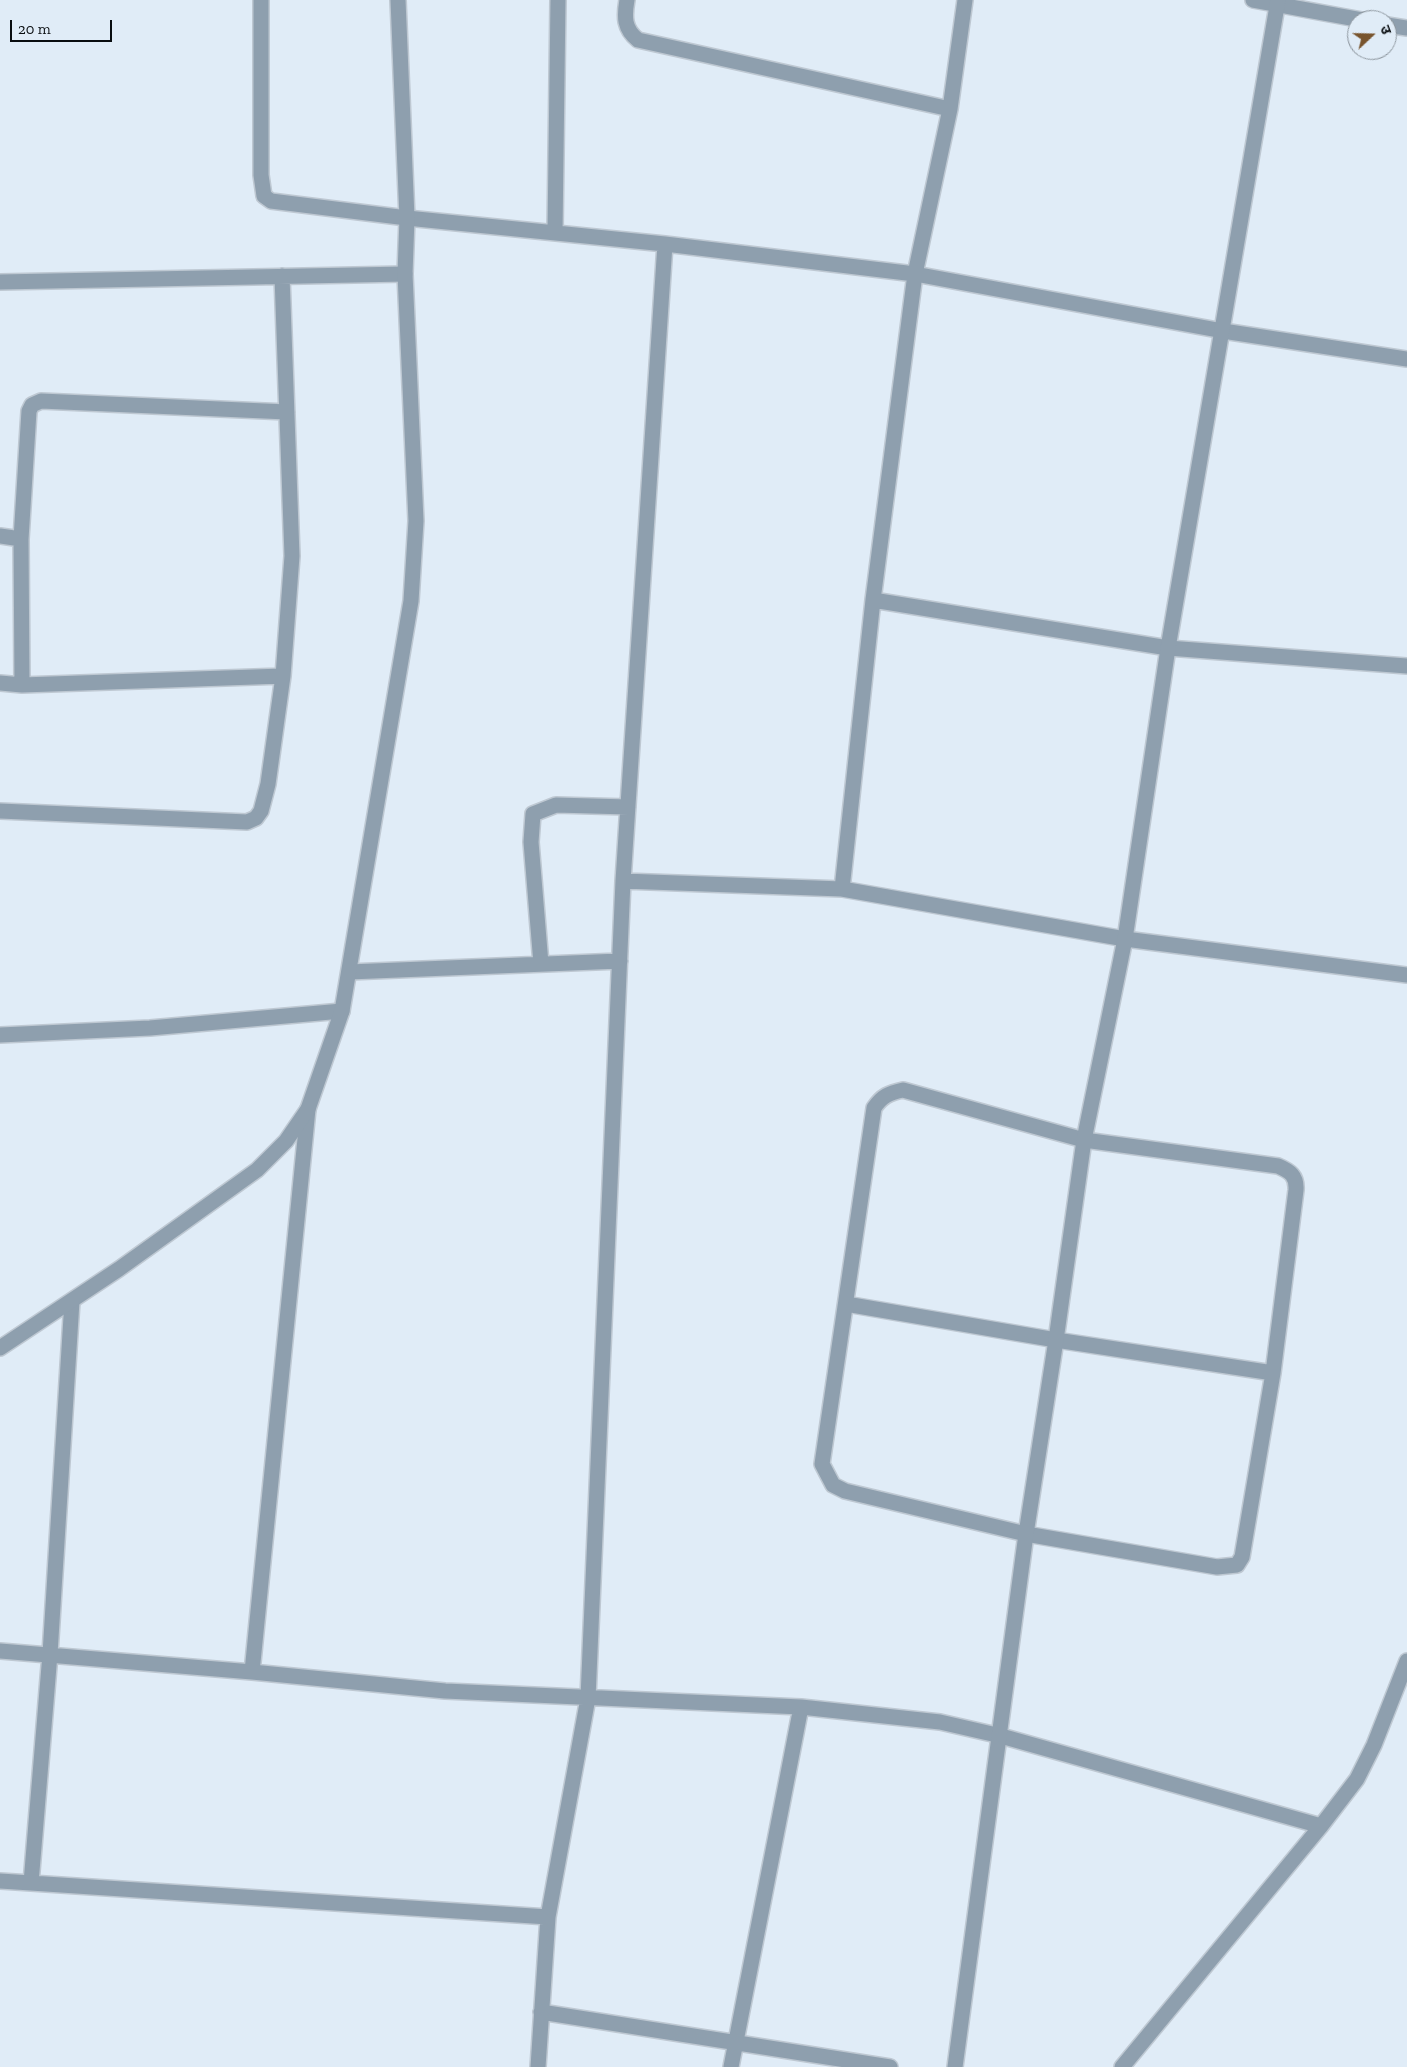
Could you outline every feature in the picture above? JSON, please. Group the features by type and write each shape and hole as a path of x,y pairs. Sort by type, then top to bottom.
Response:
{"street":[{"path":"261,0 261,175 264,196 271,201 407,218 665,244 915,274 1222,331 1407,359"},
{"path":"252,1672 308,1109 342,1011 411,601 414,568 416,521 405,274 407,218 398,0"},
{"path":"555,232 558,0"},
{"path":"627,0 625,15 627,26 638,40 950,109"},
{"path":"842,889 873,600 915,274 950,109 965,0"},
{"path":"1253,0 1278,2 1347,17"},
{"path":"956,2067 1001,1736 1026,1534 1084,1140 1125,939 1168,648 1278,2"},
{"path":"538,2067 548,1917 588,1698 623,881 665,244"},
{"path":"0,282 405,274"},
{"path":"0,811 247,822 251,821 262,811 268,784 283,676 292,556 282,276"},
{"path":"22,685 21,539 29,411 36,403 41,401 287,412"},
{"path":"0,536 21,539"},
{"path":"873,600 1168,648 1407,666"},
{"path":"0,683 22,685 283,676"},
{"path":"542,964 531,842 533,814 556,805 628,807"},
{"path":"623,881 842,889 1125,939 1407,975"},
{"path":"349,972 620,961"},
{"path":"0,1035 150,1028 342,1011"},
{"path":"903,1090 1084,1140 1278,1166 1291,1173 1295,1178 1296,1190 1273,1373 1242,1557 1238,1565 1217,1567 1026,1534 845,1491 830,1481 822,1464 846,1304 874,1108 880,1099 890,1093 903,1090"},
{"path":"0,1348 72,1301 257,1170 286,1141 308,1109"},
{"path":"31,1883 50,1654 72,1301"},
{"path":"846,1304 1056,1340 1273,1373"},
{"path":"0,1651 252,1672 445,1691 800,1707 940,1722 1001,1736 1321,1826"},
{"path":"1122,2067 1321,1826 1357,1778 1366,1762 1401,1680 1407,1660"},
{"path":"731,2067 800,1707"},
{"path":"0,1881 548,1917"},
{"path":"541,2012 890,2067"}]}
